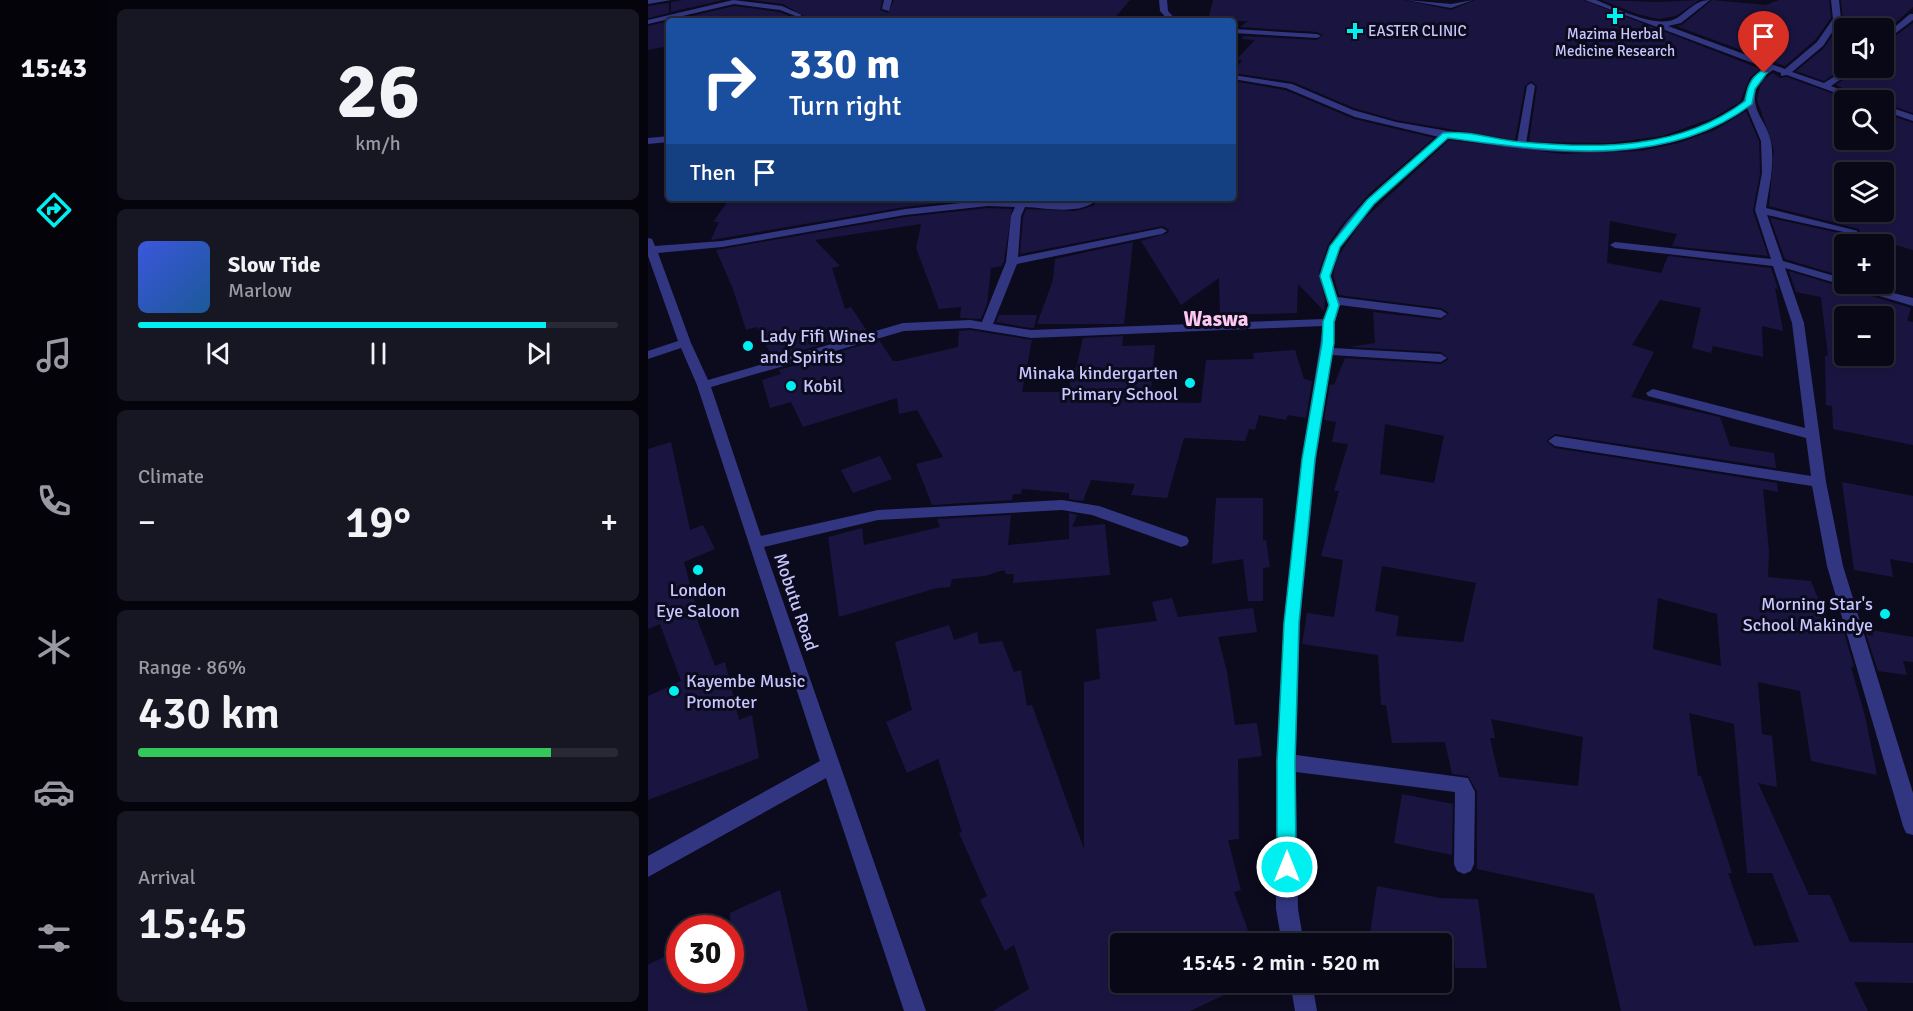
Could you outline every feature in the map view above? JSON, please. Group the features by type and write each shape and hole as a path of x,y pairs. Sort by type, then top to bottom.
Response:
{"street":[{"path":"648,2 667,0"},
{"path":"674,18 742,0"},
{"path":"886,9 888,0"},
{"path":"1163,0 1164,10 1171,18"},
{"path":"1410,0 1451,6"},
{"path":"1439,14 1451,6 1469,0"},
{"path":"1588,0 1834,90"},
{"path":"1660,26 1678,21 1706,0"},
{"path":"1835,0 1838,19 1820,44 1777,71 1756,78 1749,102 1766,141 1767,173 1760,210 1798,323 1819,482 1835,566 1913,825"},
{"path":"733,2 782,8 798,15"},
{"path":"1894,30 1913,16"},
{"path":"648,22 666,20"},
{"path":"1898,26 1913,30"},
{"path":"1236,31 1317,36"},
{"path":"1236,78 1296,88 1356,114 1446,135 1521,145 1624,149 1690,135 1734,114 1749,102"},
{"path":"1824,87 1838,78"},
{"path":"1521,145 1530,86"},
{"path":"1894,111 1913,118"},
{"path":"1291,933 1287,909 1286,762 1292,623 1309,459 1327,351 1329,322 1333,311 1325,276 1328,264 1343,234 1371,202 1446,135"},
{"path":"648,141 666,139"},
{"path":"650,245 722,244 905,212 988,203 1080,206 1090,201"},
{"path":"987,325 1012,262 1016,216 1021,204"},
{"path":"1760,210 1853,231"},
{"path":"1012,262 1162,231"},
{"name":"Mobutu Road","path":"650,245 655,277 704,386 755,543 915,1011"},
{"path":"1615,245 1779,264 1834,280"},
{"path":"1885,294 1913,302"},
{"path":"1332,300 1441,314"},
{"path":"704,386 903,327 940,323 987,325 1031,334 1329,322"},
{"path":"648,355 685,343"},
{"path":"1327,351 1441,358"},
{"path":"1653,393 1813,435"},
{"path":"1555,441 1819,482"},
{"path":"755,543 878,515 1062,505 1094,510 1181,541"},
{"path":"1286,762 1461,784 1465,792 1464,864"},
{"path":"648,867 831,765"},
{"path":"1303,993 1306,1011"}],"building":[{"path":"723,0 671,12 671,2"},
{"path":"752,0 882,0 880,10 888,13 894,0 1130,0 1115,18 799,18 804,16 783,4"},
{"path":"1213,0 1404,0 1451,10 1475,0 1583,0 1761,69 1750,77 1740,102 1713,118 1662,136 1609,143 1529,142 1537,86 1531,81 1525,86 1515,140 1396,120 1354,108 1293,82 1236,73 1236,69 1242,60 1237,59 1255,40 1241,39 1244,36 1317,40 1323,35 1317,32 1240,27 1248,21 1236,21 1236,18 1209,18"},
{"path":"1602,0 1658,2 1699,0 1676,16 1659,19 1637,14"},
{"path":"1712,0 1766,5 1779,0 1829,0 1831,18 1815,40 1785,66 1676,26 1682,25"},
{"path":"1841,0 1913,0 1913,7 1894,24 1894,18 1843,18"},
{"path":"669,3 669,13 648,18 648,6"},
{"path":"734,6 779,12 794,18 684,18"},
{"path":"666,22 666,47 648,50 648,26"},
{"path":"1913,23 1913,113 1894,106 1894,90 1847,90 1836,85 1845,78 1894,78 1894,37"},
{"path":"1834,33 1834,74 1824,81 1796,71 1824,48"},
{"path":"1773,73 1780,78 1787,77 1834,94 1834,150 1894,150 1894,116 1913,123 1913,250 1894,245 1894,234 1856,234 1860,232 1859,229 1769,206 1774,150 1757,99 1762,80"},
{"path":"1236,82 1285,90 1354,119 1434,138 1370,193 1340,227 1328,245 1319,271 1325,300 1324,311 1298,284 1297,313 1220,315 1219,278 1181,305 1141,241 1168,233 1169,230 1163,226 1020,254 1023,217 1026,209 1075,211 1093,206 1097,201 1236,201"},
{"path":"1746,111 1759,141 1760,173 1753,211 1768,256 1672,246 1677,234 1610,221 1607,263 1661,273 1668,256 1771,268 1778,289 1775,288 1783,331 1762,326 1763,357 1713,346 1711,353 1692,348 1701,308 1660,300 1632,345 1654,352 1631,397 1720,417 1730,446 1774,453 1776,468 1555,434 1546,441 1555,448 1777,483 1778,492 1763,489 1769,551 1768,577 1811,581 1829,626 1843,629 1854,667 1851,667 1865,716 1877,775 1811,761 1800,691 1758,682 1762,734 1772,736 1777,787 1758,783 1809,895 1830,895 1850,942 1913,943 1913,983 1854,982 1868,1011 1621,1011 1594,894 1477,869 1477,791 1468,776 1452,774 1445,742 1392,743 1386,705 1381,705 1378,655 1302,644 1307,613 1334,617 1343,560 1321,556 1339,491 1334,491 1348,444 1332,442 1336,422 1324,420 1330,384 1334,385 1345,358 1441,364 1449,359 1441,352 1349,347 1375,343 1373,312 1441,320 1449,313 1441,308 1339,295 1333,275 1337,258 1362,221 1449,140 1563,154 1641,151 1679,143 1715,130","holes":["1385,424 1444,436 1434,483 1380,474","1382,566 1476,583 1463,642 1396,636 1399,616 1375,611","1658,598 1717,614 1721,666 1653,649","1689,713 1734,724 1747,873 1772,873 1799,942 1754,946 1728,873 1732,873 1701,776 1698,776","1491,719 1583,737 1578,786 1499,777 1490,738 1495,738"]},
{"path":"728,201 959,201 905,207 711,240 719,222 713,222"},
{"path":"988,208 1012,209 1004,261 1002,266 991,268 987,304 981,319 960,318 961,307 939,309 916,248 921,224 815,240 840,266 832,268 845,309 851,307 867,331 773,359 757,327 746,330 733,289 716,250 905,217"},
{"path":"1770,218 1844,234 1834,234 1834,274 1785,259"},
{"path":"1133,242 1124,324 1037,324 1053,280 1055,259"},
{"path":"1789,271 1834,285 1834,294 1865,294 1911,308 1907,321 1913,322 1913,445 1833,429 1832,406 1826,405 1825,356 1828,356 1821,297 1796,292"},
{"path":"999,315 1037,315 1034,328 1031,328 996,322"},
{"path":"970,330 1032,340 1022,392 1069,392 1071,368 1076,368 1083,338 1123,336 1122,346 1155,345 1150,402 1201,403 1206,360 1254,359 1253,353 1295,350 1304,379 1312,381 1306,418 1288,415 1286,420 1259,415 1255,430 1249,429 1245,441 1184,438 1167,498 1131,495 1135,484 1091,480 1083,501 1069,499 1069,493 1022,489 1021,494 1013,494 1012,500 932,505 916,464 943,457 917,410 899,414 897,398 803,427 791,402 770,408 762,380 781,374 779,370 879,340 893,361 898,361 958,347 959,331"},
{"path":"671,442 690,530 703,525 715,549 684,562 698,613 695,614 715,666 725,662 739,720 752,715 759,758 648,800 648,696 681,681 660,624 648,629 648,449"},
{"path":"880,456 892,479 853,493 841,470"},
{"path":"1842,482 1913,496 1913,563 1890,559 1893,577 1854,570"},
{"path":"1216,498 1263,498 1263,541 1266,540 1270,567 1263,568 1263,601 1248,601 1243,559 1212,564"},
{"path":"1069,513 1077,515 1072,527 1105,524 1110,575 1013,583 1014,574 1006,574 1004,570 985,576 952,579 950,587 937,588 839,617 828,537 862,528 864,545 940,527 937,519 1011,515 1008,545 1069,539"},
{"path":"1172,598 1178,617 1253,608 1257,632 1218,637 1227,672 1235,725 1257,723 1262,756 1238,759 1239,839 1228,840 1241,890 1234,892 1249,933 1110,933 1110,993 1228,993 1190,1011 993,1011 1029,989 1014,945 1005,951 980,900 987,896 959,833 962,832 938,759 907,773 886,722 912,710 895,642 949,625 954,640 977,632 979,644 1002,641 1014,672 1021,670 1027,706 1032,705 1084,849 1084,682 1100,679 1096,629 1157,621 1152,602"},
{"path":"1872,630 1913,637 1913,662 1903,661 1907,675 1878,671 1866,634 1873,636"},
{"path":"1402,794 1453,804 1452,855 1394,843"},
{"path":"1377,886 1440,898 1478,899 1487,968 1455,968 1452,933 1370,933"},
{"path":"780,890 808,1011 648,1011 648,965 666,956 666,993 744,993 744,915 730,915"}],"place":[{"name":"Mazima Herbal Medicine Research","path":"1615,16"},
{"name":"EASTER CLINIC","path":"1355,31"},
{"name":"Lady Fifi Wines and Spirits","path":"748,346"},
{"name":"Minaka kindergarten Primary School","path":"1190,383"},
{"name":"Kobil","path":"791,386"},
{"name":"London Eye Saloon","path":"698,570"},
{"name":"Morning Star's School Makindye","path":"1885,614"},
{"name":"Kayembe Music Promoter","path":"674,691"}],"district":[{"name":"Waswa","path":"1216,319"}],"route":[{"path":"1287,867 1286,762 1292,623 1315,412 1328,343 1329,322 1334,305 1325,276 1335,246 1353,221 1371,202 1446,135 1521,145 1624,149 1690,135 1734,114 1749,102 1756,78 1764,73"}]}
